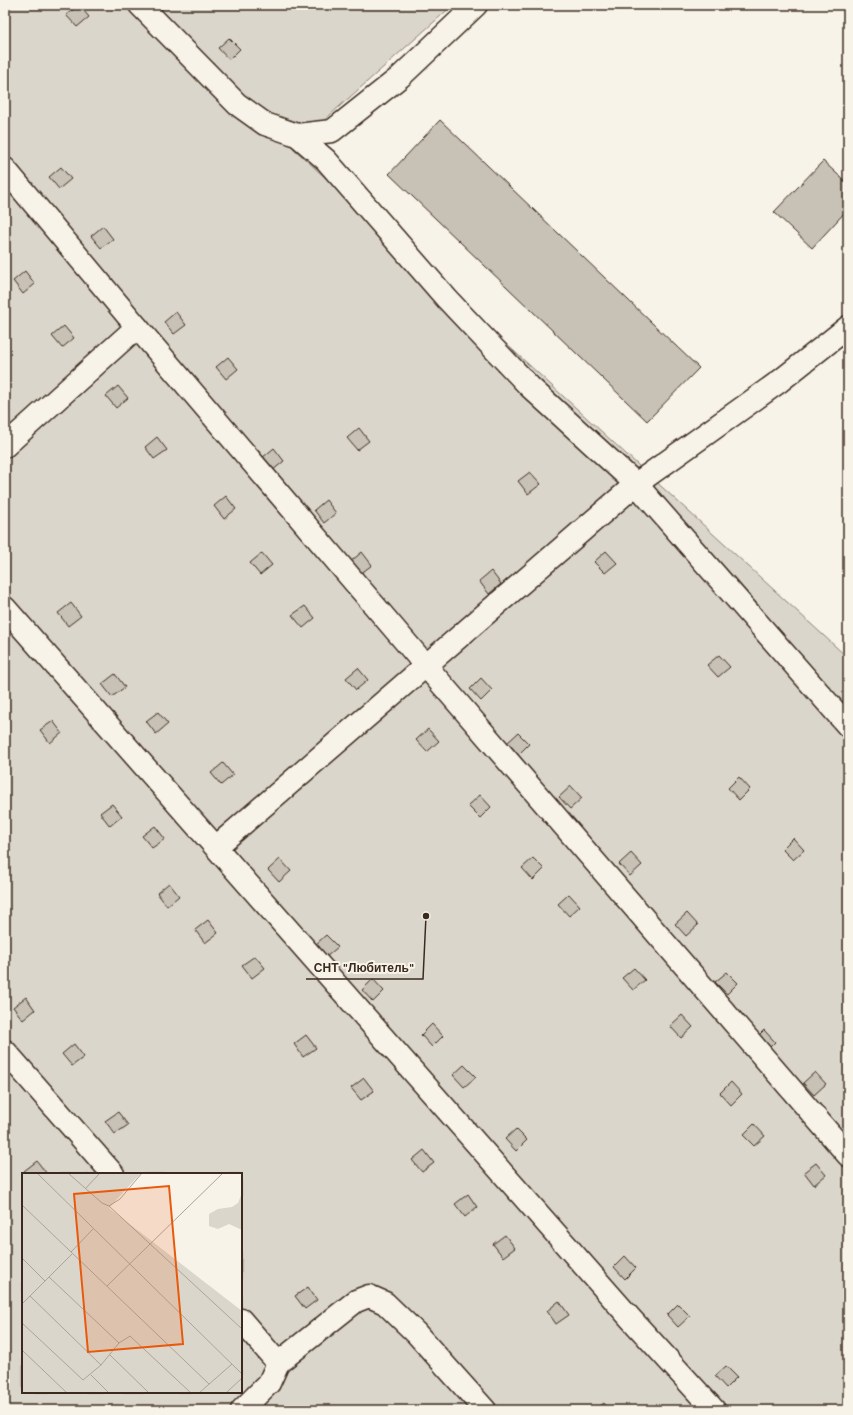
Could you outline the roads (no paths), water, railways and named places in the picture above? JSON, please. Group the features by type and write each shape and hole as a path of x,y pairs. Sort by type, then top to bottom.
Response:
{"street":[{"path":"140,5 238,104 265,124 298,135 326,160 447,299 530,387 636,484 848,726"},
{"path":"298,135 332,131 400,77 476,5"},
{"path":"5,169 137,327 426,666 848,1156"},
{"path":"5,446 137,327"},
{"path":"216,847 636,484 780,381 848,327"},
{"path":"5,608 626,1313 714,1410"},
{"path":"5,1051 112,1173"},
{"path":"242,1410 269,1383 278,1363 356,1301 369,1296 385,1303 416,1333 485,1410"},
{"path":"242,1321 278,1363"}],"place":[{"name":"СНТ \"Любитель\"","path":"426,916"}]}
